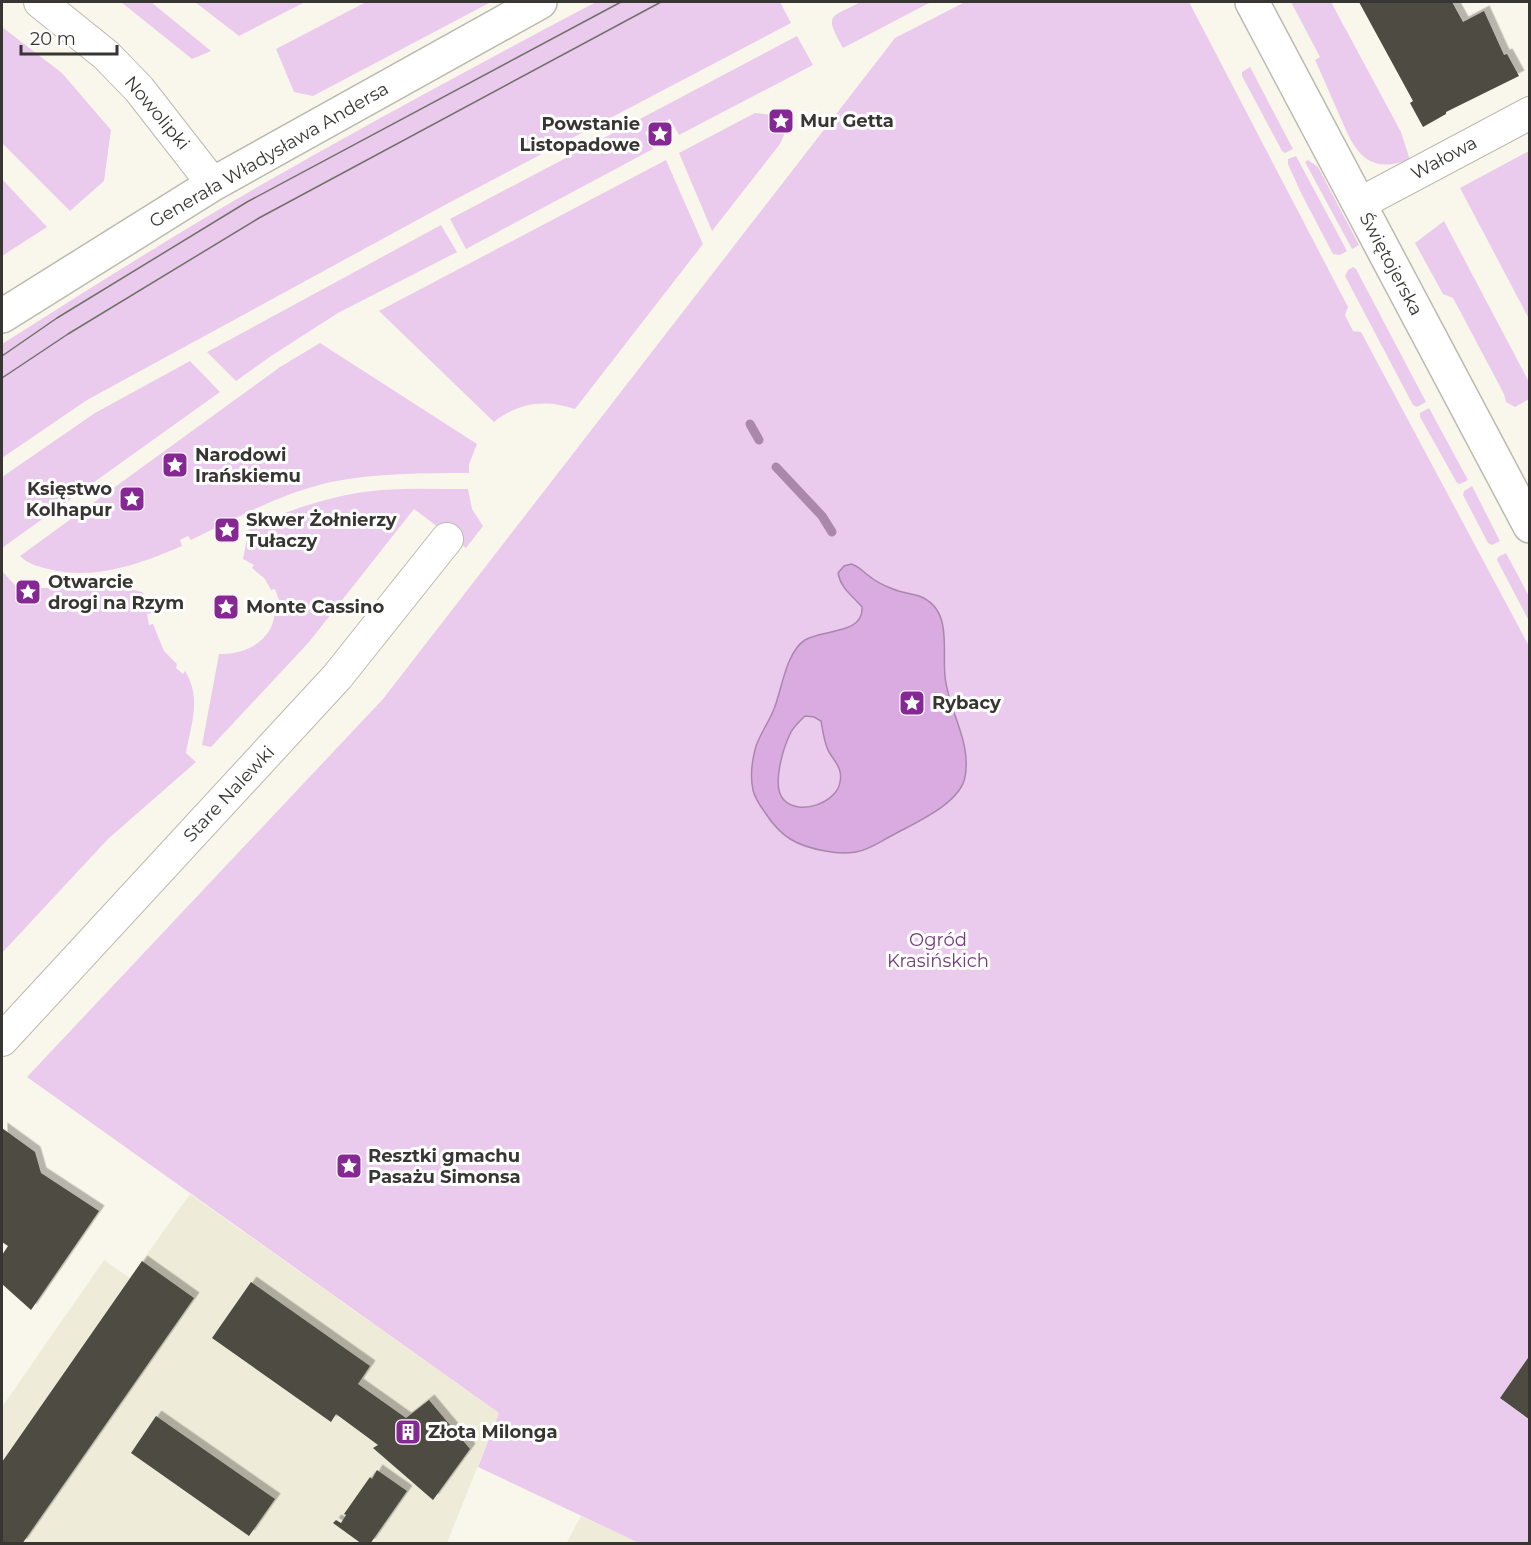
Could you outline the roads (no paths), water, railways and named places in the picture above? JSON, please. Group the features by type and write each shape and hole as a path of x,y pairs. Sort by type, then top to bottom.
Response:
{"main road":[{"name":"Generała Władysława Andersa","path":"2,316 213,184 540,2"},
{"name":"Świętojerska","path":"1252,2 1530,526"}],"street":[{"name":"Nowolipki","path":"40,2 106,55 139,89 213,184"},
{"name":"Wałowa","path":"1359,204 1530,113"},
{"name":"Stare Nalewki","path":"2,1040 337,677 447,539"}],"waterway":[{"path":"750,424 759,440"},
{"path":"776,467 822,516 832,532"}],"tram line":[{"path":"2,356 57,318 247,202 621,2"},
{"path":"2,378 68,334 259,218 661,2"}],"place":[{"name":"Mur Getta","path":"781,121"},
{"name":"Powstanie Listopadowe","path":"660,134"},
{"name":"Narodowi Irańskiemu","path":"175,465"},
{"name":"Księstwo Kolhapur","path":"132,499"},
{"name":"Skwer Żołnierzy Tułaczy","path":"227,530"},
{"name":"Otwarcie drogi na Rzym","path":"28,592"},
{"name":"Monte Cassino","path":"226,607"},
{"name":"Rybacy","path":"912,703"},
{"name":"Resztki gmachu Pasażu Simonsa","path":"349,1166"},
{"name":"Złota Milonga","path":"408,1432"}],"park label":[{"name":"Ogród Krasińskich","path":"938,950"}]}
